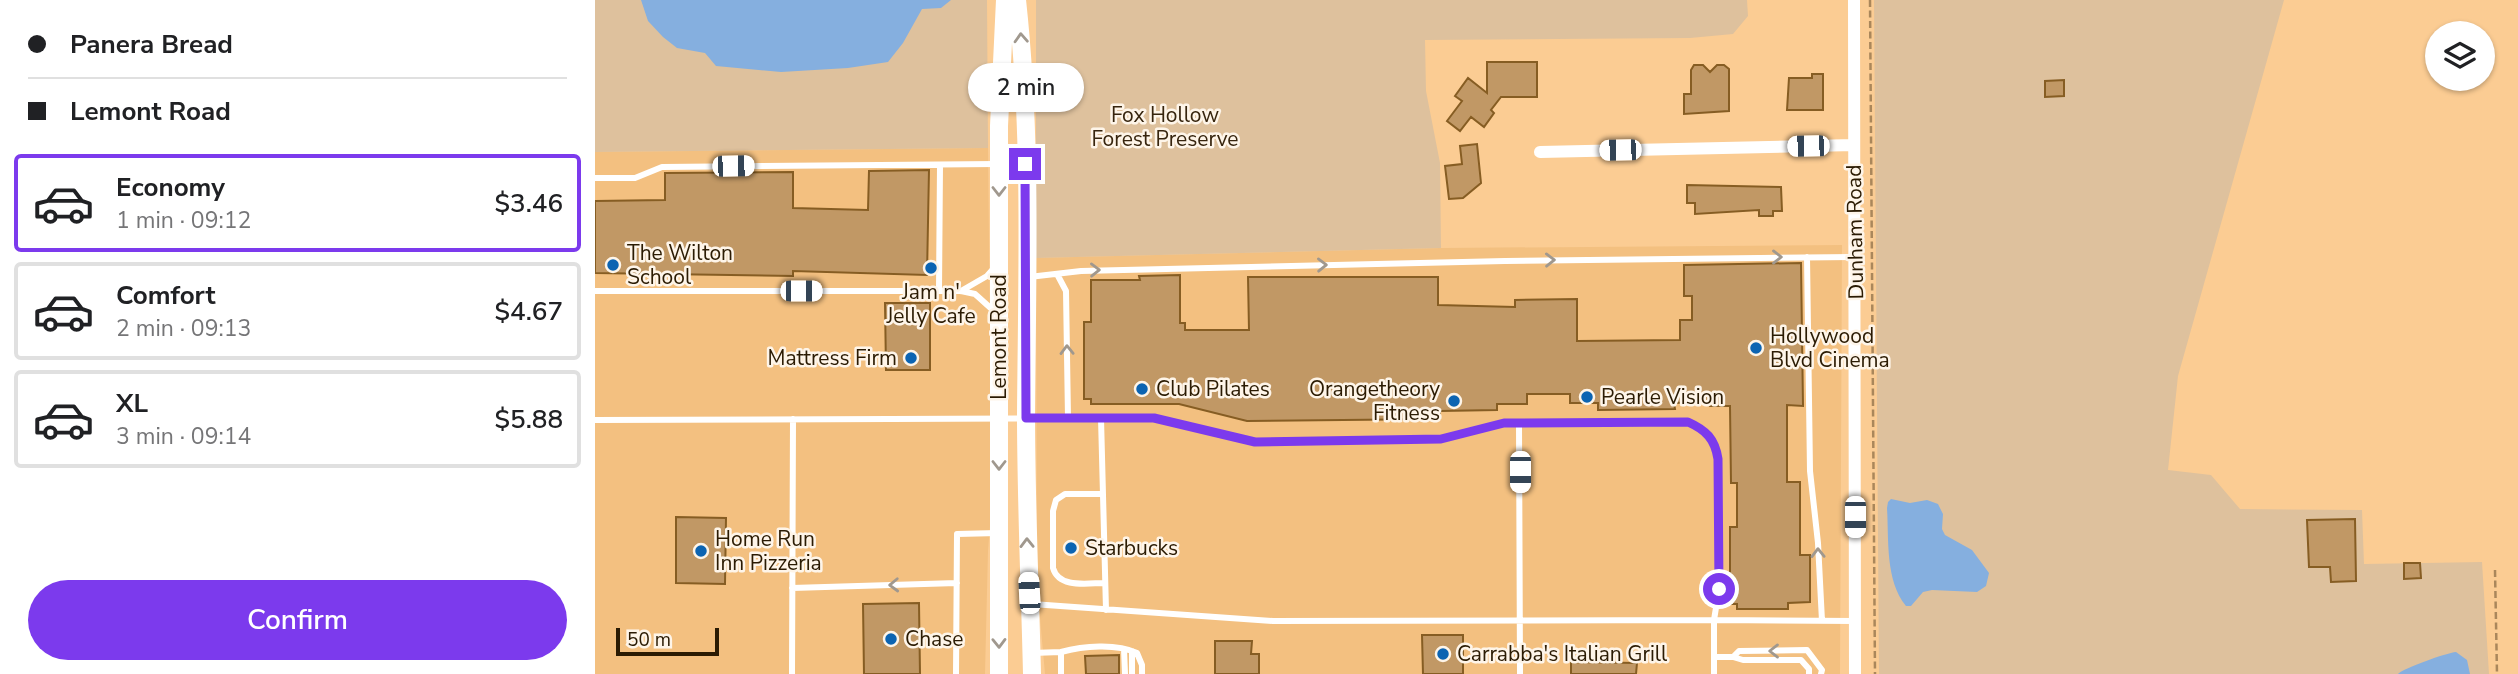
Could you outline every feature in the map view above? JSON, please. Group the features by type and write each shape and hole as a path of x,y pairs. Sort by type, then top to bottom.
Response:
{"main road":[{"name":"Lemont Road","path":"999,674 998,264 1002,27 1005,0"},
{"name":"Lemont Road","path":"1017,0 1024,111 1026,418 1032,674"}],"street":[{"name":"Dunham Road","path":"1854,0 1855,674"},
{"path":"1540,152 1854,145"}],"lane":[{"path":"595,178 635,178 662,167 999,164"},
{"path":"939,290 940,166"},
{"path":"1807,257 1810,471 1818,543 1822,621"},
{"path":"1027,277 1081,271 1450,262 1855,257"},
{"path":"961,291 987,276 998,264"},
{"path":"1057,274 1066,291 1068,418"},
{"path":"595,291 961,291 975,294 999,316"},
{"path":"1101,418 1106,610"},
{"path":"595,420 1154,418 1255,442 1441,439 1504,423 1688,422 1710,435 1716,446 1718,459 1719,589 1714,620 1714,674"},
{"path":"792,674 793,419"},
{"path":"1520,423 1520,674"},
{"path":"1103,494 1065,494 1056,500 1053,511 1053,568 1055,575 1063,581 1105,583"},
{"path":"957,674 957,534 1000,533"},
{"path":"792,588 957,583"},
{"path":"1030,604 1278,621 1855,621"},
{"path":"1031,653 1061,652 1075,648 1124,649 1137,653 1142,674"},
{"path":"1124,649 1125,674"},
{"path":"1733,657 1739,651 1807,650 1822,670 1821,674"},
{"path":"1132,651 1132,674"},
{"path":"1061,652 1061,674"},
{"path":"1714,657 1801,660 1809,669 1809,674"}],"path":[{"path":"1870,0 1875,674"},
{"path":"2495,570 2497,674"}],"shaded area":[{"path":"988,148 992,501 985,674 595,674 595,152"},
{"path":"1842,245 1840,674 1045,674 1037,585 1036,258 1441,248"}],"green space":[{"path":"595,0 987,0 988,148 595,152"},
{"name":"Fox Hollow Forest Preserve","path":"1036,0 1747,0 1748,16 1733,34 1690,38 1425,40 1426,91 1440,163 1441,248 1036,258"},
{"path":"1874,0 2284,0 2178,376 2168,470 2211,475 2240,509 2362,510 2364,564 2482,562 2489,674 1879,674"}],"water":[{"path":"641,0 951,0 941,8 922,9 903,43 888,62 848,68 781,72 716,66 705,53 677,48 648,21"},
{"path":"1891,499 1910,503 1927,500 1938,504 1943,514 1942,529 1945,535 1972,550 1989,573 1986,586 1977,592 1923,592 1911,606 1906,606 1894,584 1889,559 1887,508"},
{"path":"2456,652 2467,660 2470,674 2398,674 2425,661"}],"building":[{"path":"1487,62 1537,62 1537,97 1501,97 1491,110 1494,113 1484,127 1471,117 1460,131 1447,121 1462,101 1455,96 1468,78 1487,93"},
{"path":"1694,65 1703,65 1710,72 1717,65 1724,65 1729,69 1729,111 1684,114 1684,94 1691,94 1691,70"},
{"path":"1812,74 1823,74 1823,110 1787,110 1789,78 1812,78"},
{"path":"2064,80 2064,96 2045,97 2045,81"},
{"path":"1477,144 1481,183 1463,198 1449,199 1445,166 1462,164 1460,146"},
{"path":"929,170 927,275 793,271 793,276 595,273 595,201 665,200 665,173 793,172 793,208 868,210 869,171"},
{"path":"1687,185 1781,187 1782,211 1773,211 1773,216 1759,216 1759,210 1695,214 1695,203 1687,203"},
{"path":"1801,263 1803,406 1787,405 1787,482 1800,482 1800,555 1810,555 1810,602 1788,603 1788,609 1737,609 1737,604 1730,604 1730,527 1737,527 1737,483 1731,483 1730,406 1710,406 1706,402 1674,403 1675,409 1598,410 1598,403 1570,403 1570,394 1527,394 1527,404 1497,404 1497,410 1440,411 1440,419 1247,421 1179,404 1091,404 1091,399 1084,399 1084,322 1091,322 1091,280 1140,280 1139,276 1180,275 1180,323 1185,323 1185,330 1249,330 1248,277 1438,277 1438,305 1515,307 1515,300 1577,299 1577,341 1680,340 1680,320 1692,320 1692,296 1684,296 1684,265"},
{"path":"885,303 930,303 930,370 886,370"},
{"name":"Home Run Inn Pizzeria","path":"676,517 726,518 725,584 676,583"},
{"path":"2355,519 2356,581 2331,582 2330,567 2309,567 2307,520"},
{"path":"2404,563 2420,563 2421,578 2404,579"},
{"name":"Chase","path":"919,603 920,674 864,674 863,604"},
{"name":"Carrabba's Italian Grill","path":"1422,635 1463,635 1463,674 1423,674"},
{"path":"1215,641 1252,641 1251,654 1259,654 1259,674 1215,674"},
{"path":"1119,655 1119,674 1086,674 1085,656"},
{"path":"1571,662 1637,663 1636,674 1571,674"}],"place":[{"name":"The Wilton School","path":"613,265"},
{"name":"Jam n' Jelly Cafe","path":"931,268"},
{"name":"Hollywood Blvd Cinema","path":"1756,348"},
{"name":"Mattress Firm","path":"911,358"},
{"name":"Club Pilates","path":"1142,389"},
{"name":"Pearle Vision","path":"1587,397"},
{"name":"Orangetheory Fitness","path":"1454,401"},
{"name":"Starbucks","path":"1071,548"},
{"name":"Home Run Inn Pizzeria","path":"701,551"},
{"name":"Chase","path":"891,639"},
{"name":"Carrabba's Italian Grill","path":"1443,654"}],"route":[{"path":"1025,164 1026,418 1154,418 1255,442 1441,439 1504,423 1688,422 1710,435 1716,446 1719,589"}]}
